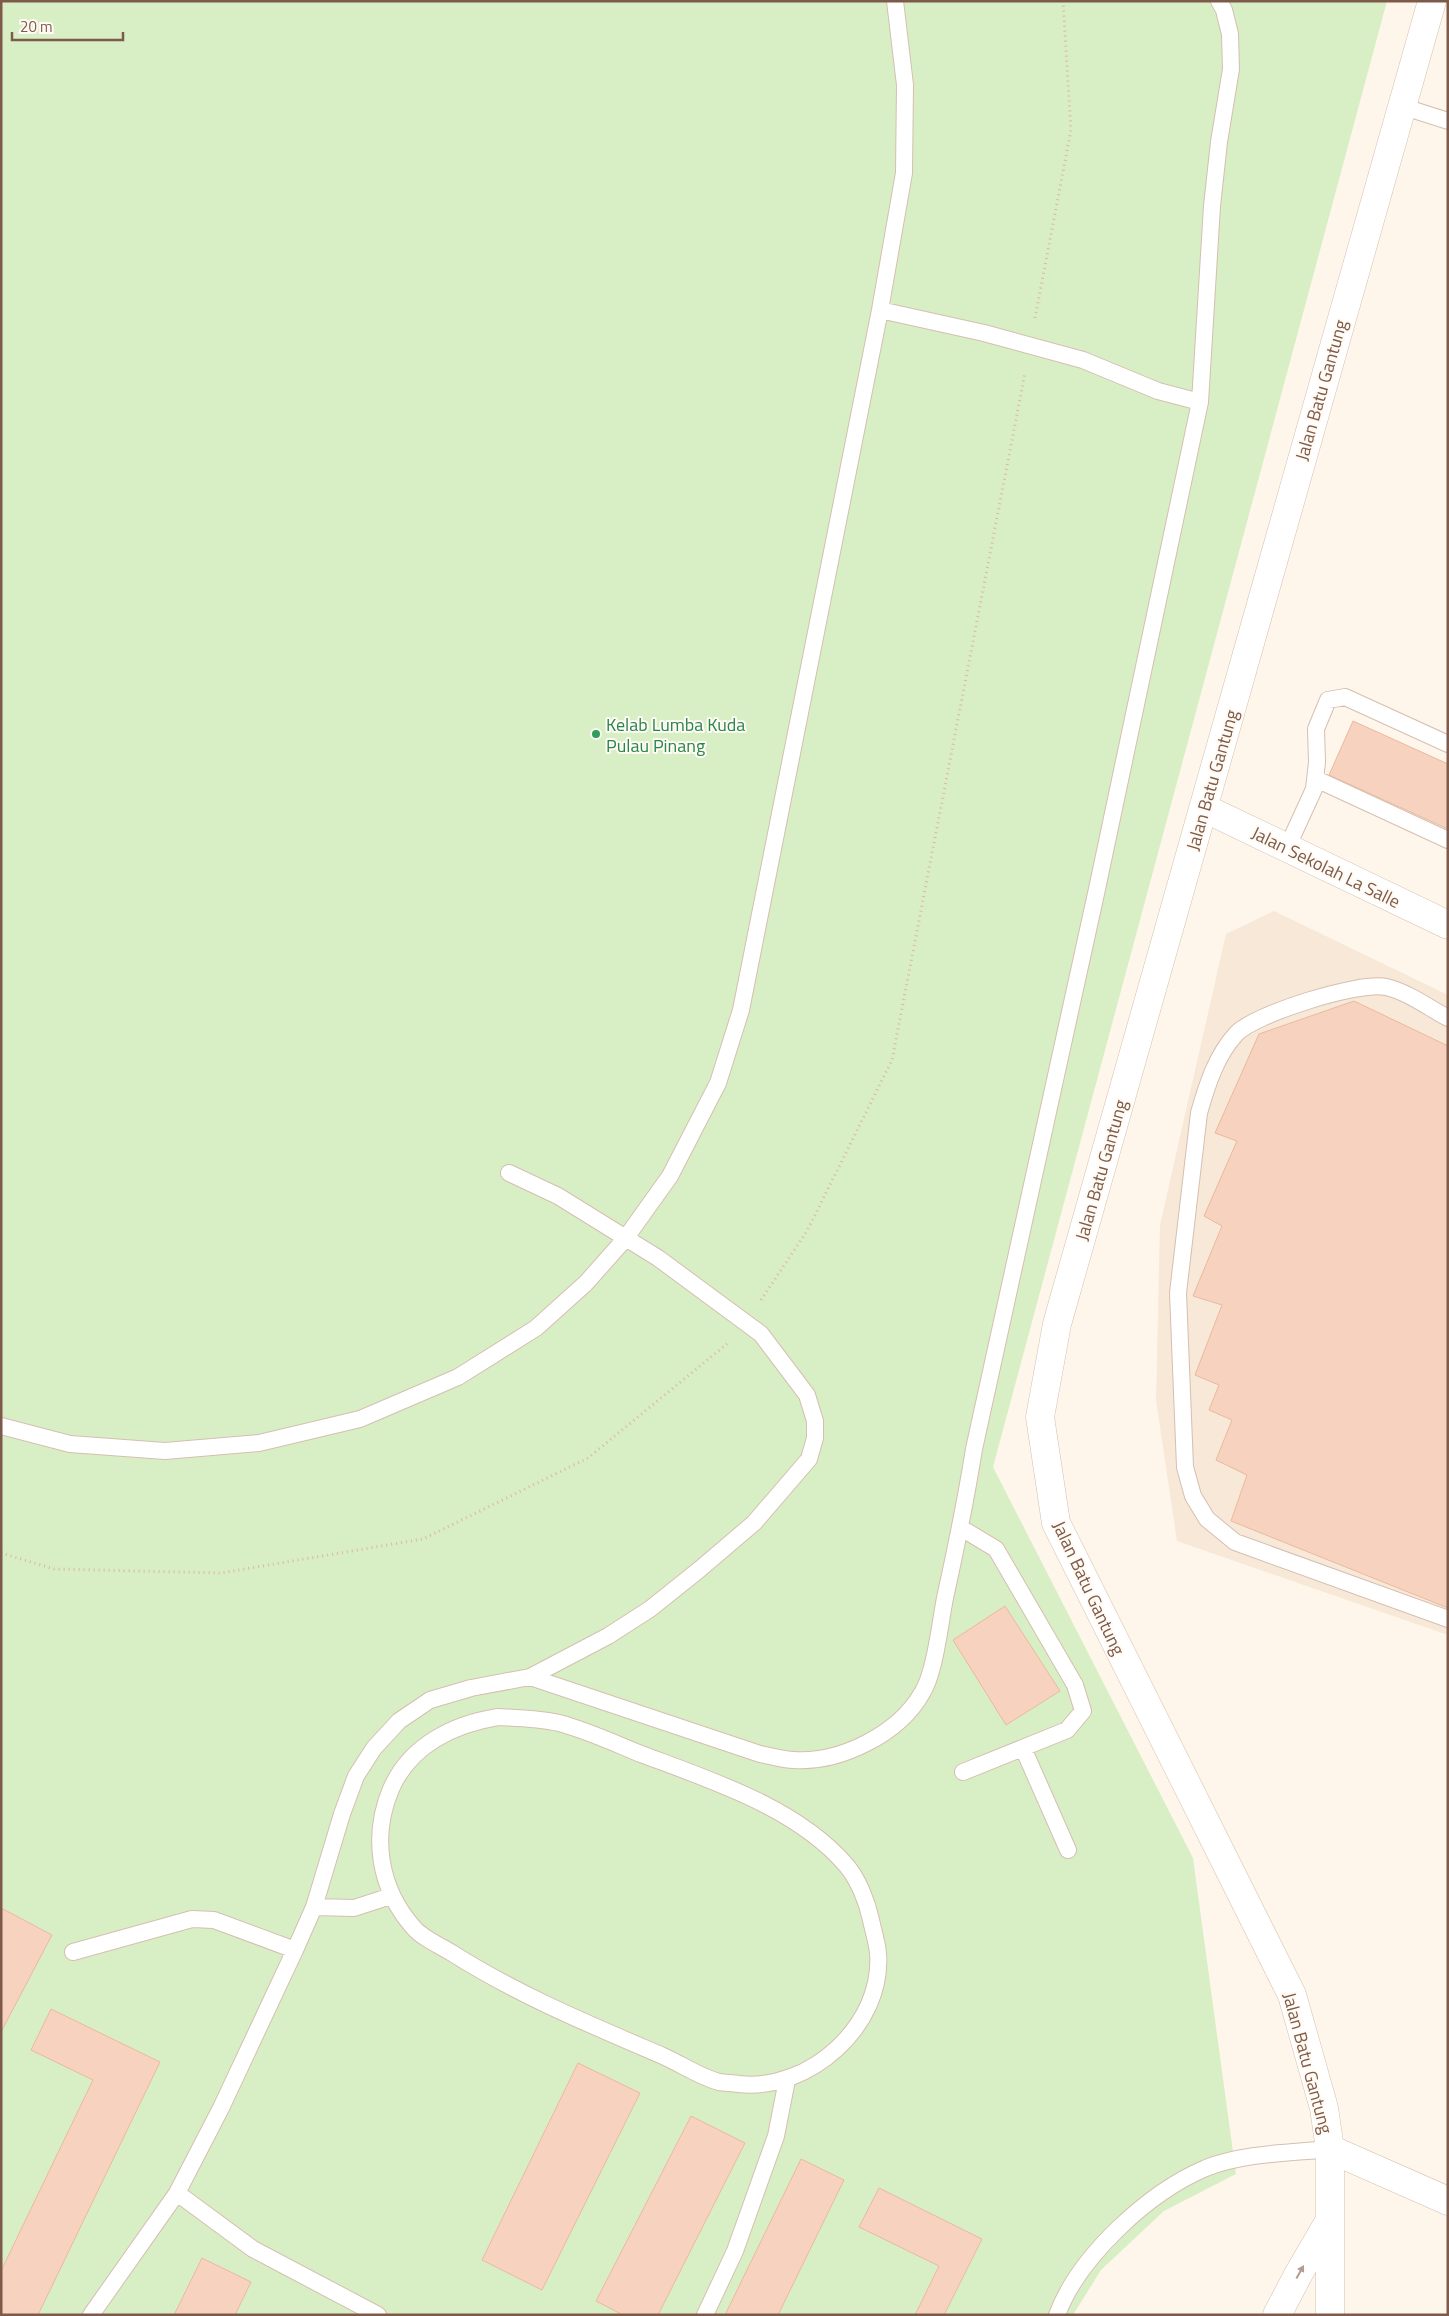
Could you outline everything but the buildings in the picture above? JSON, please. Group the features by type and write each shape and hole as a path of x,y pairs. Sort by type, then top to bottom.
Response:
{"street":[{"name":"Jalan Batu Gantung","path":"1330,2315 1332,2219 1330,2148 1324,2108 1292,1995 1056,1523 1040,1417 1058,1324 1432,1"},
{"name":"Jalan Sekolah La Salle","path":"1204,808 1448,926"},
{"path":"1330,2148 1448,2201"},
{"path":"1277,2315 1298,2274 1332,2219"}],"lane":[{"path":"1,1426 70,1444 166,1451 259,1443 360,1419 458,1377 536,1328 586,1283 625,1239 670,1176 714,1092 742,1010 880,310 904,173 905,85 896,1"},
{"path":"530,1677 760,1754 794,1760 842,1755 875,1738 908,1714 924,1692 933,1660 961,1528 974,1449 1072,1005 1200,402 1212,206 1219,142 1231,69 1230,34 1224,10 1219,1"},
{"path":"1401,106 1448,121"},
{"path":"880,310 984,333 1083,360 1158,391 1200,402"},
{"path":"1287,848 1314,789 1318,762 1316,729 1328,700 1345,697 1448,744"},
{"path":"1316,779 1448,840"},
{"path":"1448,1018 1408,996 1386,987 1365,987 1334,993 1280,1012 1253,1022 1237,1033 1222,1053 1207,1085 1199,1113 1178,1293 1185,1467 1193,1496 1207,1519 1235,1542 1448,1619"},
{"path":"91,2315 177,2193 221,2108 314,1907 342,1814 356,1776 374,1748 392,1728 430,1700 471,1688 530,1677 608,1636 650,1609 754,1523 809,1459 815,1438 815,1421 807,1394 761,1334 658,1258 558,1196 509,1173"},
{"path":"961,1528 996,1549 1076,1685 1083,1711 1066,1730 963,1772"},
{"path":"498,1717 528,1718 561,1724 754,1798 820,1839 848,1867 868,1904 878,1954 875,1981 866,2010 846,2041 818,2065 786,2080 752,2086 718,2082 560,2012 473,1966 414,1929 391,1896 382,1869 379,1832 384,1805 395,1781 417,1752 438,1736 476,1721 498,1717"},
{"path":"1023,1748 1068,1850"},
{"path":"314,1907 354,1908 391,1896"},
{"path":"73,1952 192,1919 214,1920 295,1950"},
{"path":"705,2315 735,2251 776,2136 786,2080"},
{"path":"1057,2315 1061,2304 1084,2267 1110,2238 1145,2206 1173,2186 1207,2168 1244,2158 1330,2148"},
{"path":"177,2193 253,2249 378,2315"}],"shaded area":[{"path":"1274,911 1448,995 1448,1635 1177,1541 1156,1400 1160,1225 1226,934"}],"green space":[{"name":"Kelab Lumba Kuda Pulau Pinang","path":"1,1 1387,1 993,1467 1193,1858 1236,2174 1164,2211 1101,2270 1073,2315 1,2315"}],"place":[{"name":"Kelab Lumba Kuda Pulau Pinang","path":"596,734"}]}
